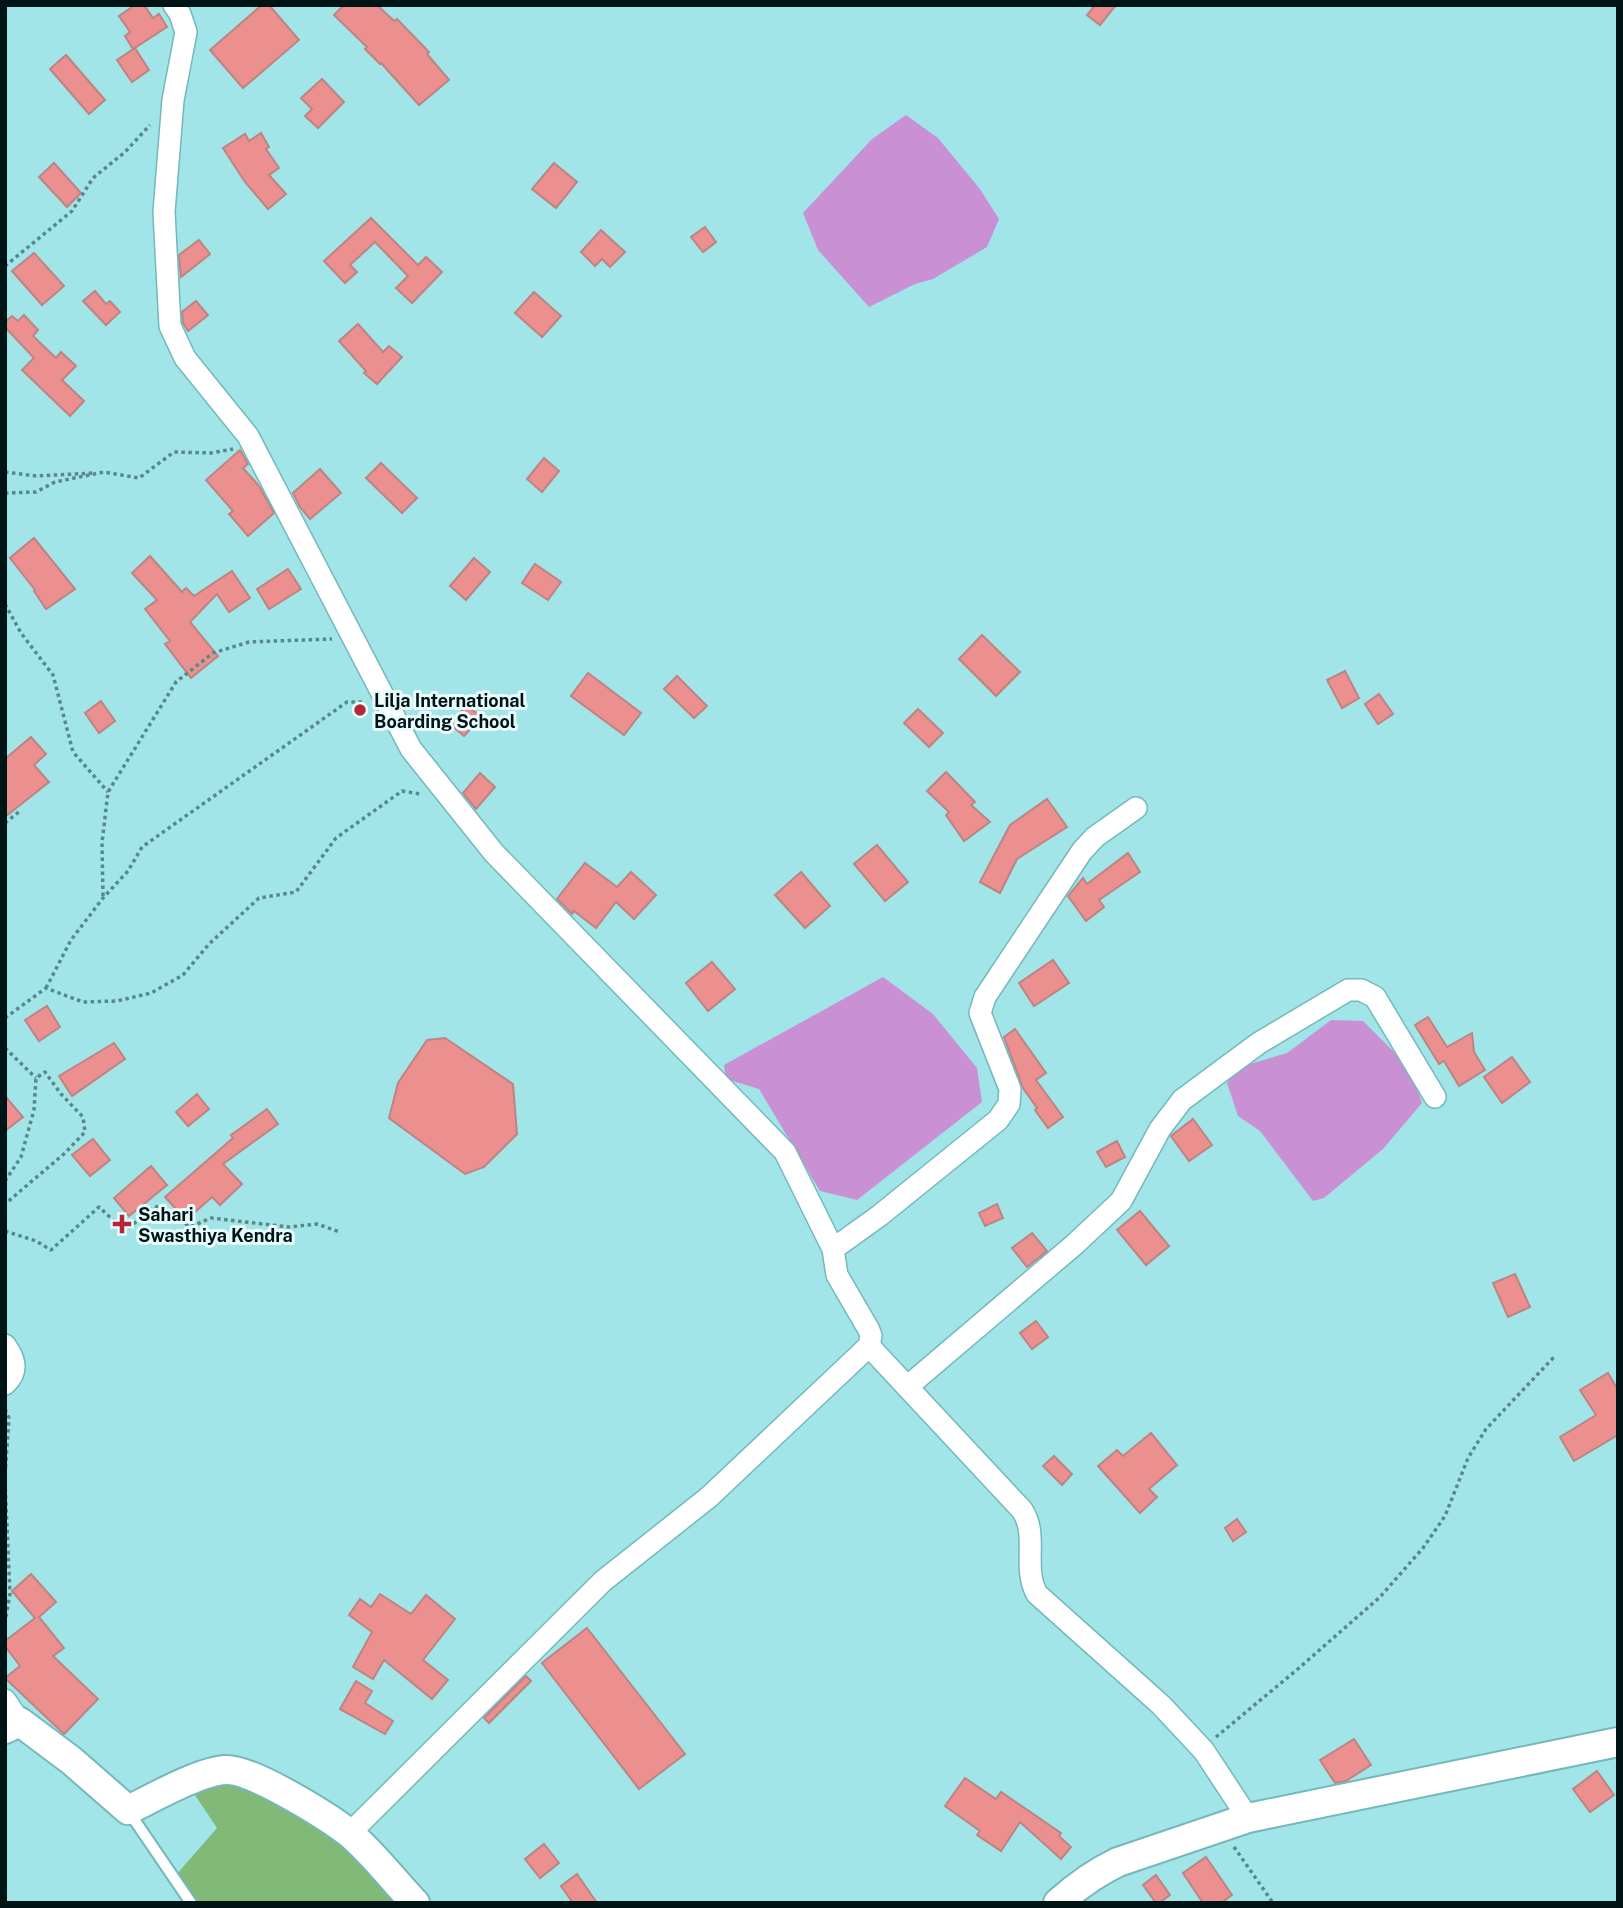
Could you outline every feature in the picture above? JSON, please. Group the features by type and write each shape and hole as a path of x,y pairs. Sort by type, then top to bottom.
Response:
{"main road":[{"path":"10,1717 72,1761 128,1810 205,1775 225,1770 239,1771 272,1785 349,1834 415,1903"},
{"path":"1058,1903 1098,1871 1248,1818 1618,1742"}],"street":[{"path":"174,5 186,32 173,100 164,212 170,326 185,358 248,436 411,749 494,853 785,1153 833,1249 836,1275 872,1336 869,1346 709,1497 603,1581 349,1834"},
{"path":"833,1249 879,1216 998,1120 1009,1104 1010,1089 980,1013 985,997 1057,885 1082,852 1095,837 1136,808"},
{"path":"907,1387 1074,1245 1121,1201 1160,1129 1182,1100 1259,1043 1349,990 1361,990 1375,997 1435,1097"},
{"path":"5,1345 15,1366 15,1373 5,1384"},
{"path":"869,1346 1029,1520 1032,1580 1037,1594 1161,1705 1205,1751 1248,1818"}],"lane":[{"path":"128,1810 191,1903"}],"path":[{"path":"5,265 72,211 93,178 125,152 173,100"},
{"path":"5,472 36,476 104,472 139,478 174,452 212,453 252,445"},
{"path":"5,493 36,492 55,482 104,472"},
{"path":"5,604 21,633 53,675 73,752 108,792"},
{"path":"103,898 102,843 108,792 176,682 213,653 249,642 353,639"},
{"path":"5,1018 46,988 71,940 128,871 142,847 347,702 386,702"},
{"path":"46,988 83,1002 117,1001 151,993 183,975 209,944 259,898 296,892 337,838 402,791 450,798"},
{"path":"5,823 20,811"},
{"path":"5,1048 36,1078 34,1110 22,1157 5,1181"},
{"path":"5,1204 65,1153 85,1132 83,1117 61,1094 46,1072 36,1078"},
{"path":"5,1231 36,1241 51,1251 99,1207 125,1231 155,1206 190,1227 211,1218 289,1227 317,1224 340,1232"},
{"path":"1205,1751 1217,1736 1380,1597 1423,1548 1445,1516 1468,1458 1486,1429 1554,1356"},
{"path":"5,1409 9,1418 5,1479 10,1594 5,1622"},
{"path":"1219,1827 1273,1903"}],"green space":[{"path":"232,1777 361,1853 402,1903 195,1903 176,1875 217,1828 195,1795"}],"shaded area":[{"path":"906,115 938,138 980,189 999,219 987,247 933,279 915,284 869,307 818,250 803,213 872,139"},
{"path":"883,977 933,1014 977,1068 982,1102 857,1200 820,1191 759,1089 726,1079 724,1065"},
{"path":"1331,1020 1363,1021 1410,1068 1422,1103 1383,1149 1324,1198 1313,1201 1260,1131 1238,1116 1227,1083 1236,1068 1287,1053"}],"building":[{"path":"135,5 144,5 153,18 159,14 167,27 133,49 125,36 130,32 119,16"},
{"path":"262,5 269,5 299,40 243,88 210,50"},
{"path":"344,5 377,5 394,21 397,19 429,52 427,54 449,80 419,105 334,15"},
{"path":"1095,5 1116,5 1100,25 1087,15"},
{"path":"135,48 149,70 132,82 117,60"},
{"path":"66,55 105,100 89,114 50,69"},
{"path":"322,79 344,102 318,128 305,116 312,109 301,98"},
{"path":"261,133 269,147 266,149 279,168 269,175 286,194 268,209 245,182 223,148 245,134 249,141"},
{"path":"54,163 81,193 67,207 39,177"},
{"path":"554,163 577,182 556,208 532,189"},
{"path":"371,218 418,265 426,257 442,272 412,303 396,288 408,276 375,242 350,265 357,272 345,283 324,261"},
{"path":"705,227 716,242 703,252 691,237"},
{"path":"601,230 625,252 610,267 602,259 595,266 581,252"},
{"path":"199,240 210,254 181,277 179,255"},
{"path":"34,253 64,286 42,305 12,271"},
{"path":"95,291 106,304 110,301 120,312 106,325 83,301"},
{"path":"534,292 561,316 542,337 515,313"},
{"path":"196,301 208,315 188,331 183,323 182,312"},
{"path":"24,315 38,330 33,336 56,358 61,352 76,366 62,380 84,401 70,416 22,370 34,358 5,327 5,322 12,316 18,321"},
{"path":"358,324 383,352 389,346 402,357 377,384 364,373 366,371 339,341"},
{"path":"240,450 248,464 243,468 259,486 274,513 248,536 229,514 233,511 206,480"},
{"path":"544,458 559,471 542,492 527,479"},
{"path":"381,463 417,498 402,513 366,478"},
{"path":"320,469 341,493 310,519 293,493"},
{"path":"34,538 75,589 46,609 10,558"},
{"path":"150,556 182,592 186,588 194,596 232,571 250,598 229,612 217,594 190,622 218,656 191,678 165,644 170,641 145,609 157,600 132,573"},
{"path":"474,558 490,572 466,600 450,586"},
{"path":"535,564 561,582 548,600 522,583"},
{"path":"288,569 301,589 269,609 257,589"},
{"path":"982,635 1020,672 996,696 959,659"},
{"path":"1345,671 1359,698 1342,708 1327,680"},
{"path":"588,673 641,713 624,735 571,696"},
{"path":"677,676 707,706 694,718 664,689"},
{"path":"1379,694 1393,714 1378,724 1365,704"},
{"path":"101,701 115,721 99,733 85,713"},
{"path":"467,705 481,717 464,736 450,724"},
{"path":"918,709 943,733 929,747 904,723"},
{"path":"31,737 46,754 34,765 49,782 5,817 5,759"},
{"path":"946,772 975,802 971,805 990,822 964,841 946,815 949,812 927,791"},
{"path":"480,773 495,787 476,809 463,793"},
{"path":"1047,799 1067,827 1017,859 1000,893 980,882 1010,825"},
{"path":"877,845 908,882 885,901 854,864"},
{"path":"1128,853 1140,872 1099,900 1104,907 1086,921 1068,896 1083,878 1087,884"},
{"path":"585,863 617,887 631,872 656,895 634,919 616,902 596,928 574,911 572,914 557,899"},
{"path":"801,872 830,906 805,928 775,895"},
{"path":"1053,960 1069,983 1034,1006 1019,983"},
{"path":"712,962 735,989 708,1011 686,983"},
{"path":"47,1006 60,1027 39,1041 25,1020"},
{"path":"1428,1017 1447,1047 1472,1033 1474,1052 1485,1070 1459,1086 1444,1061 1439,1064 1415,1025"},
{"path":"1015,1029 1046,1073 1036,1080 1063,1117 1048,1128 1023,1088 1004,1037"},
{"path":"445,1038 513,1084 517,1134 484,1167 465,1174 389,1118 398,1083 427,1040"},
{"path":"114,1043 125,1059 72,1096 59,1076"},
{"path":"1512,1057 1530,1082 1502,1103 1484,1077"},
{"path":"197,1094 209,1109 188,1126 176,1112"},
{"path":"5,1096 23,1117 5,1131"},
{"path":"267,1109 278,1124 223,1164 242,1184 220,1205 212,1197 186,1220 165,1197 233,1138 231,1135"},
{"path":"1193,1119 1212,1145 1189,1161 1171,1136"},
{"path":"93,1139 110,1160 90,1176 72,1155"},
{"path":"1117,1141 1125,1157 1106,1167 1097,1152"},
{"path":"151,1166 167,1185 129,1216 114,1198"},
{"path":"997,1204 1003,1218 985,1226 979,1213"},
{"path":"1140,1211 1169,1246 1146,1265 1117,1230"},
{"path":"1032,1233 1047,1251 1027,1267 1012,1248"},
{"path":"1515,1274 1530,1307 1508,1317 1493,1283"},
{"path":"1036,1321 1048,1337 1032,1349 1020,1333"},
{"path":"1608,1373 1618,1390 1618,1435 1574,1461 1560,1437 1596,1415 1580,1390"},
{"path":"1151,1433 1177,1465 1149,1489 1157,1497 1140,1513 1098,1466 1117,1450 1123,1456"},
{"path":"1054,1456 1072,1474 1062,1485 1043,1466"},
{"path":"1237,1519 1246,1532 1233,1541 1225,1528"},
{"path":"31,1574 56,1602 39,1617 64,1648 53,1656 98,1699 64,1734 5,1678 20,1666 5,1646 5,1641 35,1618 12,1591"},
{"path":"380,1594 411,1614 426,1595 455,1619 423,1660 448,1680 432,1699 384,1660 373,1679 353,1667 372,1632 349,1615 360,1599 371,1607"},
{"path":"587,1628 685,1754 639,1789 542,1663"},
{"path":"526,1676 531,1681 489,1723 484,1718"},
{"path":"356,1681 372,1691 365,1703 393,1721 385,1734 340,1709"},
{"path":"1354,1739 1371,1765 1346,1781 1335,1783 1320,1760"},
{"path":"1597,1771 1614,1795 1590,1812 1573,1789"},
{"path":"965,1778 996,1799 1001,1792 1061,1833 1059,1836 1071,1847 1061,1859 1020,1822 1001,1851 977,1835 980,1831 945,1806"},
{"path":"544,1844 559,1863 540,1878 525,1859"},
{"path":"1206,1857 1232,1895 1221,1903 1203,1903 1183,1873"},
{"path":"577,1874 597,1903 573,1903 561,1886"},
{"path":"1156,1875 1170,1895 1159,1903 1156,1903 1143,1885"}],"place":[{"name":"Lilja International Boarding School","path":"360,710"},
{"name":"Sahari Swasthiya Kendra","path":"122,1224"}]}
